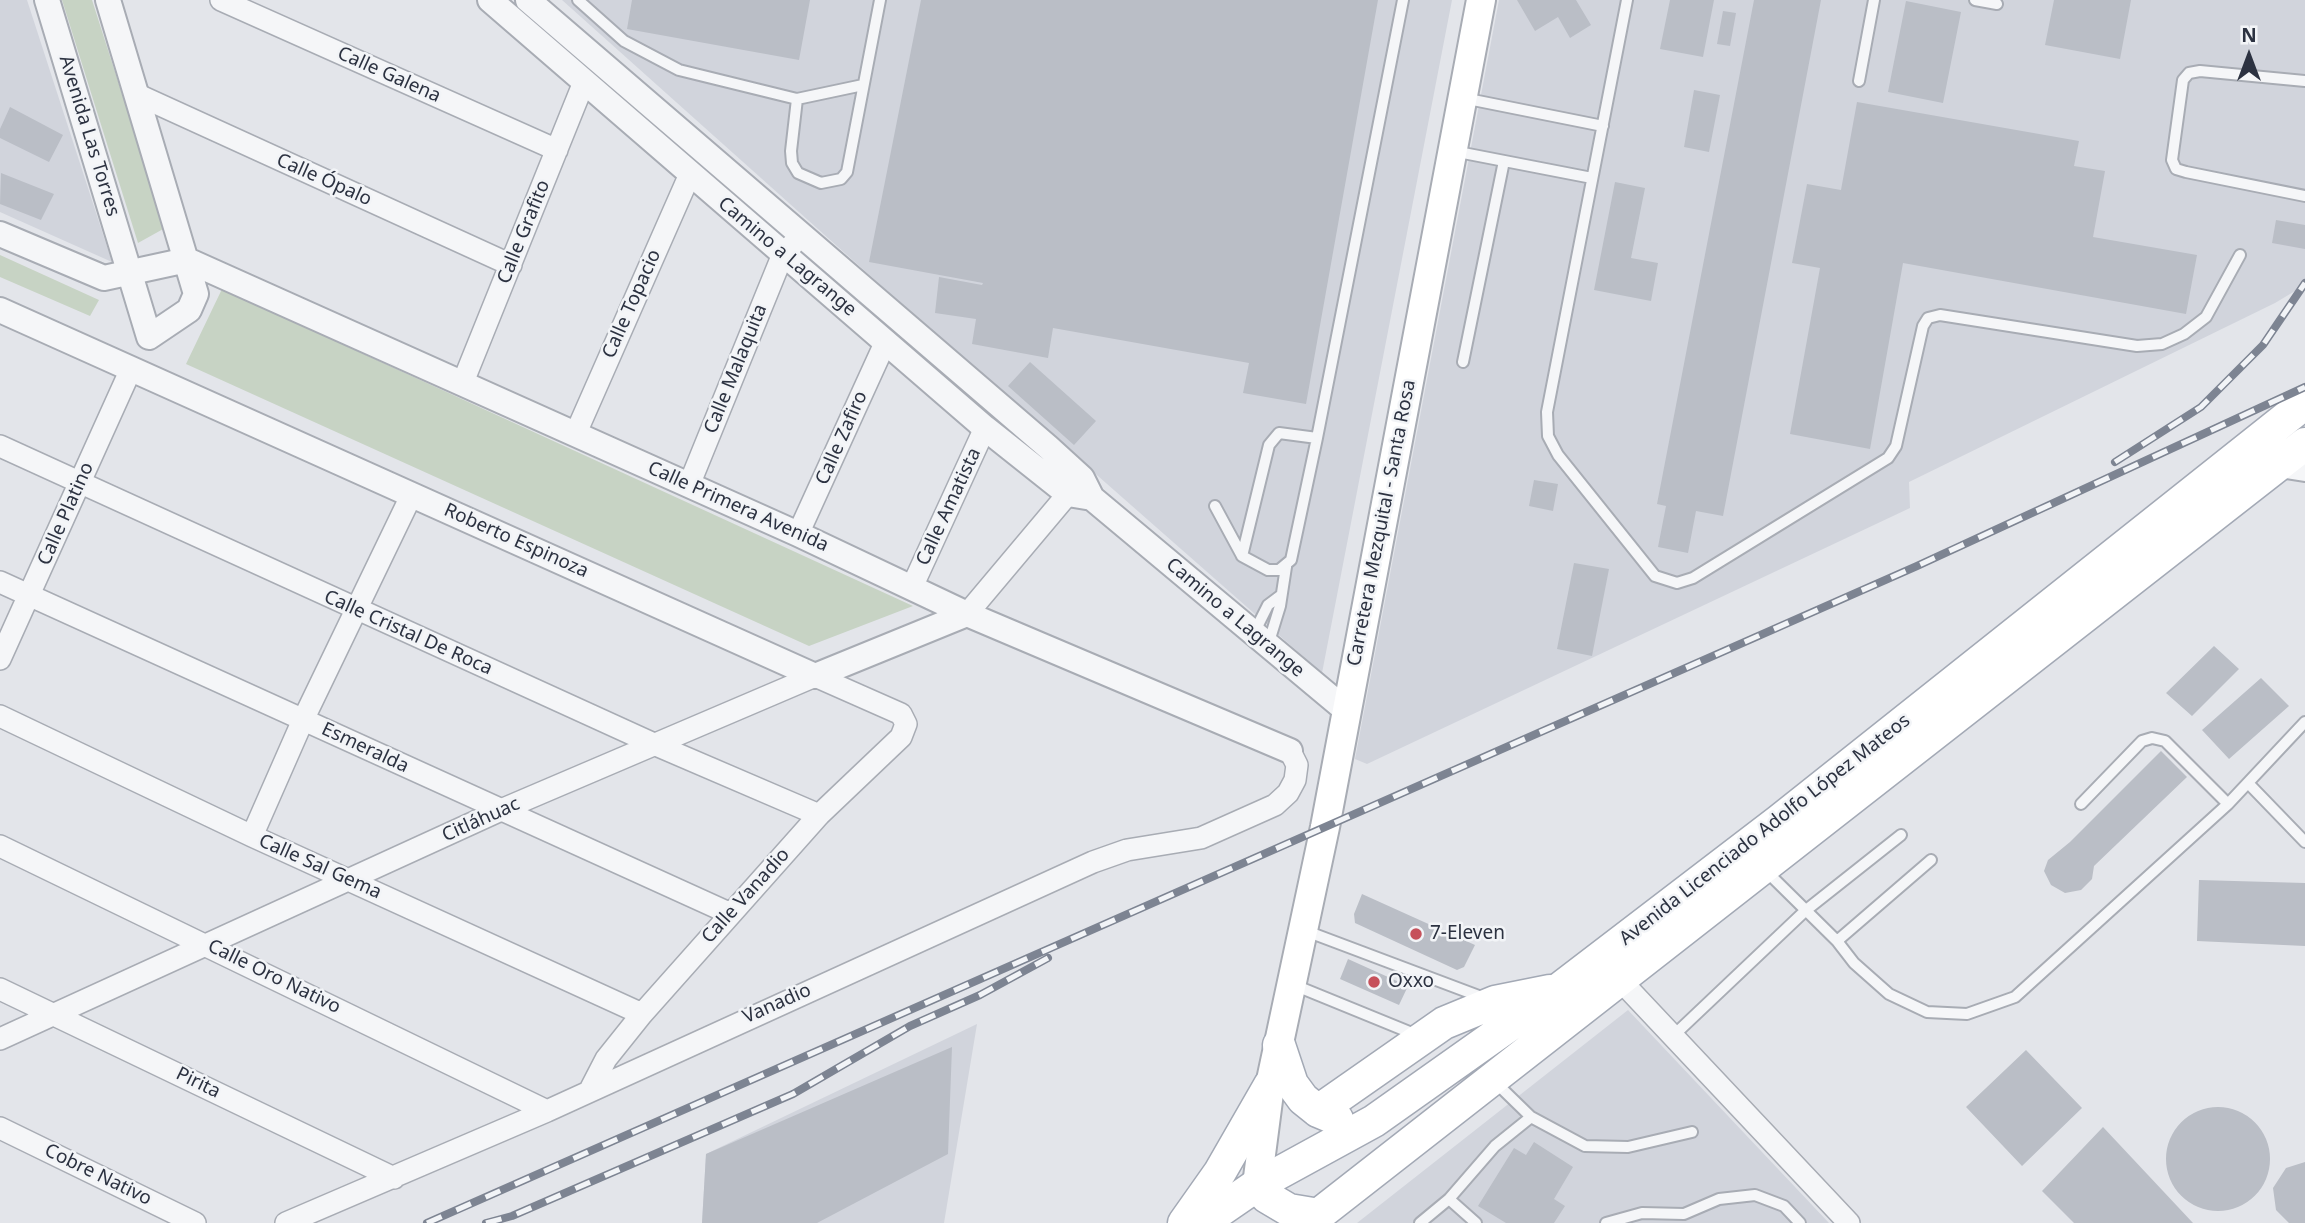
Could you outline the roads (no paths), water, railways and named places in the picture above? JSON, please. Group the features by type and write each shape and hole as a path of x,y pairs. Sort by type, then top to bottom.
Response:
{"main road":[{"name":"Carretera Mezquital - Santa Rosa","path":"1257,1185 1270,1085 1347,711 1481,0"},
{"name":"Avenida Licenciado Adolfo López Mateos","path":"1314,1219 1482,1067 1559,990 1800,804 2305,403"},
{"name":"Avenida Licenciado Adolfo López Mateos","path":"1202,1223 1257,1185 1374,1121 1482,1067 1621,981 1763,868 2290,468 2305,444"},
{"path":"1318,1111 1420,1037 1462,1014 1495,1002 1559,990"},
{"path":"1279,1045 1292,1084 1318,1111 1334,1119 1374,1121"},
{"path":"1184,1223 1220,1172 1270,1085"},
{"path":"1240,1223 1257,1185 1267,1197 1289,1210 1314,1219"}],"street":[{"name":"Avenida Las Torres","path":"47,0 149,337"},
{"path":"108,0 187,260 196,300 189,310 149,337 131,369"},
{"name":"Calle Galena","path":"221,0 557,150"},
{"name":"Camino a Lagrange","path":"490,0 985,428 1081,490"},
{"name":"Camino a Lagrange","path":"528,0 802,236 1081,490 1347,711"},
{"name":"Calle Grafito","path":"463,382 584,82"},
{"name":"Calle Ópalo","path":"136,94 511,265"},
{"name":"Calle Topacio","path":"575,435 690,174"},
{"path":"0,234 104,278 187,260"},
{"path":"783,254 802,236"},
{"name":"Calle Malaquita","path":"690,485 783,254"},
{"name":"Calle Primera Avenida","path":"187,260 798,534 967,614 1290,751"},
{"name":"Roberto Espinoza","path":"0,310 901,714"},
{"name":"Calle Zafiro","path":"798,534 886,341"},
{"name":"Calle Platino","path":"0,659 131,369"},
{"name":"Calle Amatista","path":"912,587 985,428"},
{"name":"Calle Cristal De Roca","path":"0,446 656,746 819,815"},
{"path":"2245,450 2290,468"},
{"path":"967,614 1081,490"},
{"path":"252,836 303,720 412,494"},
{"name":"Esmeralda","path":"0,582 731,914"},
{"name":"Citláhuac","path":"0,1039 501,810 967,614"},
{"name":"Calle Vanadio","path":"591,1088 607,1059 642,1014 819,815 901,737 906,724 901,714"},
{"name":"Calle Sal Gema","path":"0,716 252,836 642,1014"},
{"name":"Vanadio","path":"286,1223 547,1111 591,1088 1093,862 1127,850 1201,838 1275,805 1288,793 1295,780 1297,765 1290,751"},
{"name":"Calle Oro Nativo","path":"0,846 547,1111"},
{"path":"1621,981 1849,1223"},
{"name":"Pirita","path":"0,989 394,1178"},
{"name":"Cobre Nativo","path":"0,1128 195,1223"}],"lane":[{"path":"578,0 624,41 679,71 797,99 863,85"},
{"path":"797,99 792,163 798,173 809,180 831,182 841,179 847,172 880,0"},
{"path":"1261,639 1280,606 1286,567 1291,560 1403,0"},
{"path":"1627,0 1547,412 1548,436 1558,455 1655,576 1677,583 1713,566 1888,458 1896,446 1923,326 1928,318 1940,315 2137,346 2162,344 2184,334 2206,317 2240,255"},
{"path":"1860,81 1874,0"},
{"path":"1975,0 1997,4"},
{"path":"2305,81 2200,71 2189,73 2183,80 2172,160 2176,169 2186,172 2305,196"},
{"path":"1463,98 1603,126"},
{"path":"1453,151 1592,178"},
{"path":"1463,362 1504,161"},
{"path":"1242,556 1272,439 1285,432 1317,438"},
{"path":"1215,506 1242,556 1268,570 1286,567"},
{"path":"1261,639 1268,605 1280,596"},
{"path":"1763,868 1837,942 1854,963 1889,994 1927,1012 1966,1014 2015,997 2228,804 2305,722"},
{"path":"2081,804 2142,741 2152,738 2165,741 2228,804"},
{"path":"2248,783 2305,842"},
{"path":"1672,1037 1805,911 1900,835"},
{"path":"1837,942 1931,860"},
{"path":"1303,930 1495,1002"},
{"path":"1292,985 1420,1037"},
{"path":"1482,1067 1531,1117 1572,1141 1598,1148 1628,1147 1692,1132"},
{"path":"1420,1223 1449,1199 1479,1161 1531,1117"},
{"path":"1606,1223 1642,1213 1682,1219 1719,1199 1755,1195 1784,1206 1800,1223"},
{"path":"1449,1199 1476,1223"}],"railway":[{"path":"2115,462 2201,407 2263,345 2305,283"},
{"path":"427,1223 1917,566 2305,387"},
{"path":"486,1223 512,1216 793,1094 910,1026 980,995 1048,958"}],"place":[{"name":"7-Eleven","path":"1416,934"},
{"name":"Oxxo","path":"1374,982"}]}
